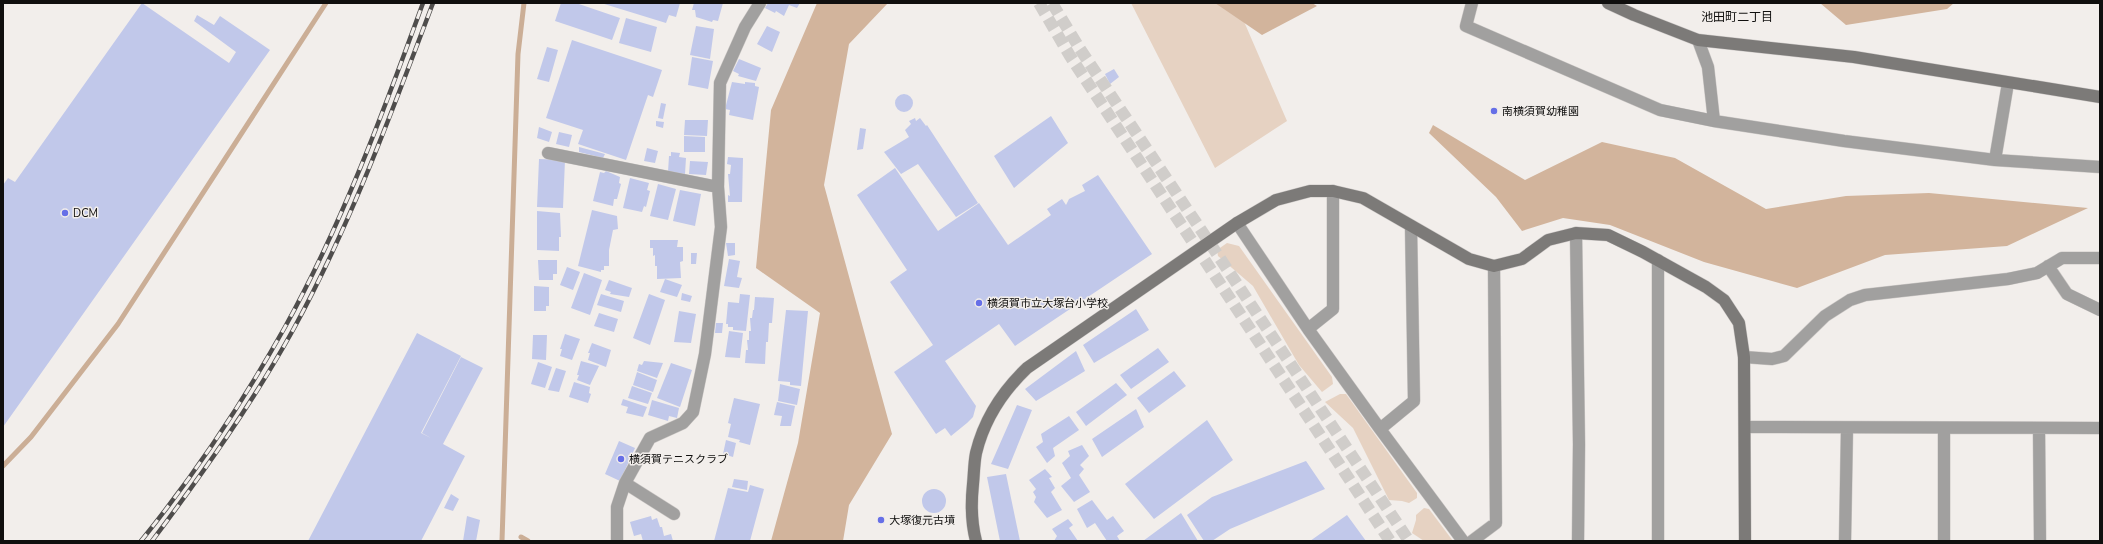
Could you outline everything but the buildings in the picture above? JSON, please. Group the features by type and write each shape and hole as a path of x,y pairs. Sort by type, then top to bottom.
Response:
{"street":[{"path":"617,541 617,507 625,483 650,438 683,423 693,412 705,354 721,227 718,187 720,83 745,27 760,3"},
{"path":"1472,3 1466,26 1660,110 1714,121 1844,141 1995,160 2100,166"},
{"path":"1608,3 1634,16 1698,40 1854,57 2100,97"},
{"path":"1698,40 1708,67 1714,121"},
{"path":"1995,160 2008,83"},
{"path":"548,153 718,187"},
{"path":"976,541 972,527 972,498 976,453 990,416 1008,386 1027,368 1237,223 1276,200 1310,191 1333,191 1363,198 1469,259 1494,266 1522,259 1548,240 1576,233 1608,235 1658,260 1706,287 1724,300 1739,323 1744,357 1745,541"},
{"path":"1308,329 1333,309 1333,191"},
{"path":"1237,223 1308,329 1463,541"},
{"path":"1380,429 1414,401 1411,226"},
{"path":"1576,233 1579,444 1578,541"},
{"path":"1744,357 1772,360 1784,356 1825,316 1850,300 1864,295 2008,278 2037,273 2062,258 2100,258"},
{"path":"1658,260 1658,541"},
{"path":"1472,541 1496,523 1494,266"},
{"path":"2048,266 2067,294 2100,310"},
{"path":"1745,427 1944,429 2100,428"},
{"path":"1845,541 1847,428"},
{"path":"2039,428 2040,541"},
{"path":"1944,429 1944,541"},
{"path":"625,483 674,514"}],"shaded area":[{"path":"817,3 888,3 849,44 824,185 892,434 849,505 843,541 771,541 798,443 820,313 756,268 771,110"},
{"path":"1131,3 1236,3 1287,121 1215,168"},
{"path":"1215,3 1312,3 1317,6 1262,35"},
{"path":"1820,3 1954,3 1947,9 1846,25"},
{"path":"1433,125 1525,180 1602,142 1675,158 1766,209 1846,196 1929,193 2088,208 2007,246 1885,255 1797,288 1704,262 1610,225 1563,218 1522,231 1496,197 1429,133"},
{"path":"1227,243 1239,246 1332,377 1333,384 1322,392 1299,365 1253,286 1218,256 1217,250"},
{"path":"1340,394 1346,394 1417,493 1417,498 1409,503 1389,500 1353,428 1325,402"},
{"path":"1424,508 1429,509 1453,541 1424,541 1412,533 1416,515"}],"waterway":[{"path":"3,466 31,437 118,324 326,3"},
{"path":"502,541 518,54 524,3"},
{"path":"521,537 528,541"}],"tunnel":[{"path":"1039,3 1070,56 1390,541"},
{"path":"1052,3 1080,49 1409,541"}],"railway":[{"path":"141,541 218,437 269,355 306,288 343,208 377,127 423,3"},
{"path":"152,541 190,490 261,385 314,291 369,169 433,3"}],"place":[{"name":"南横須賀幼稚園","path":"1494,111"},
{"name":"DCM","path":"65,213"},
{"name":"横須賀市立大塚台小学校","path":"979,303"},
{"name":"横須賀テニスクラブ","path":"621,459"},
{"name":"大塚復元古墳","path":"881,520"}],"district":[{"name":"池田町二丁目","path":"1737,17"}]}
